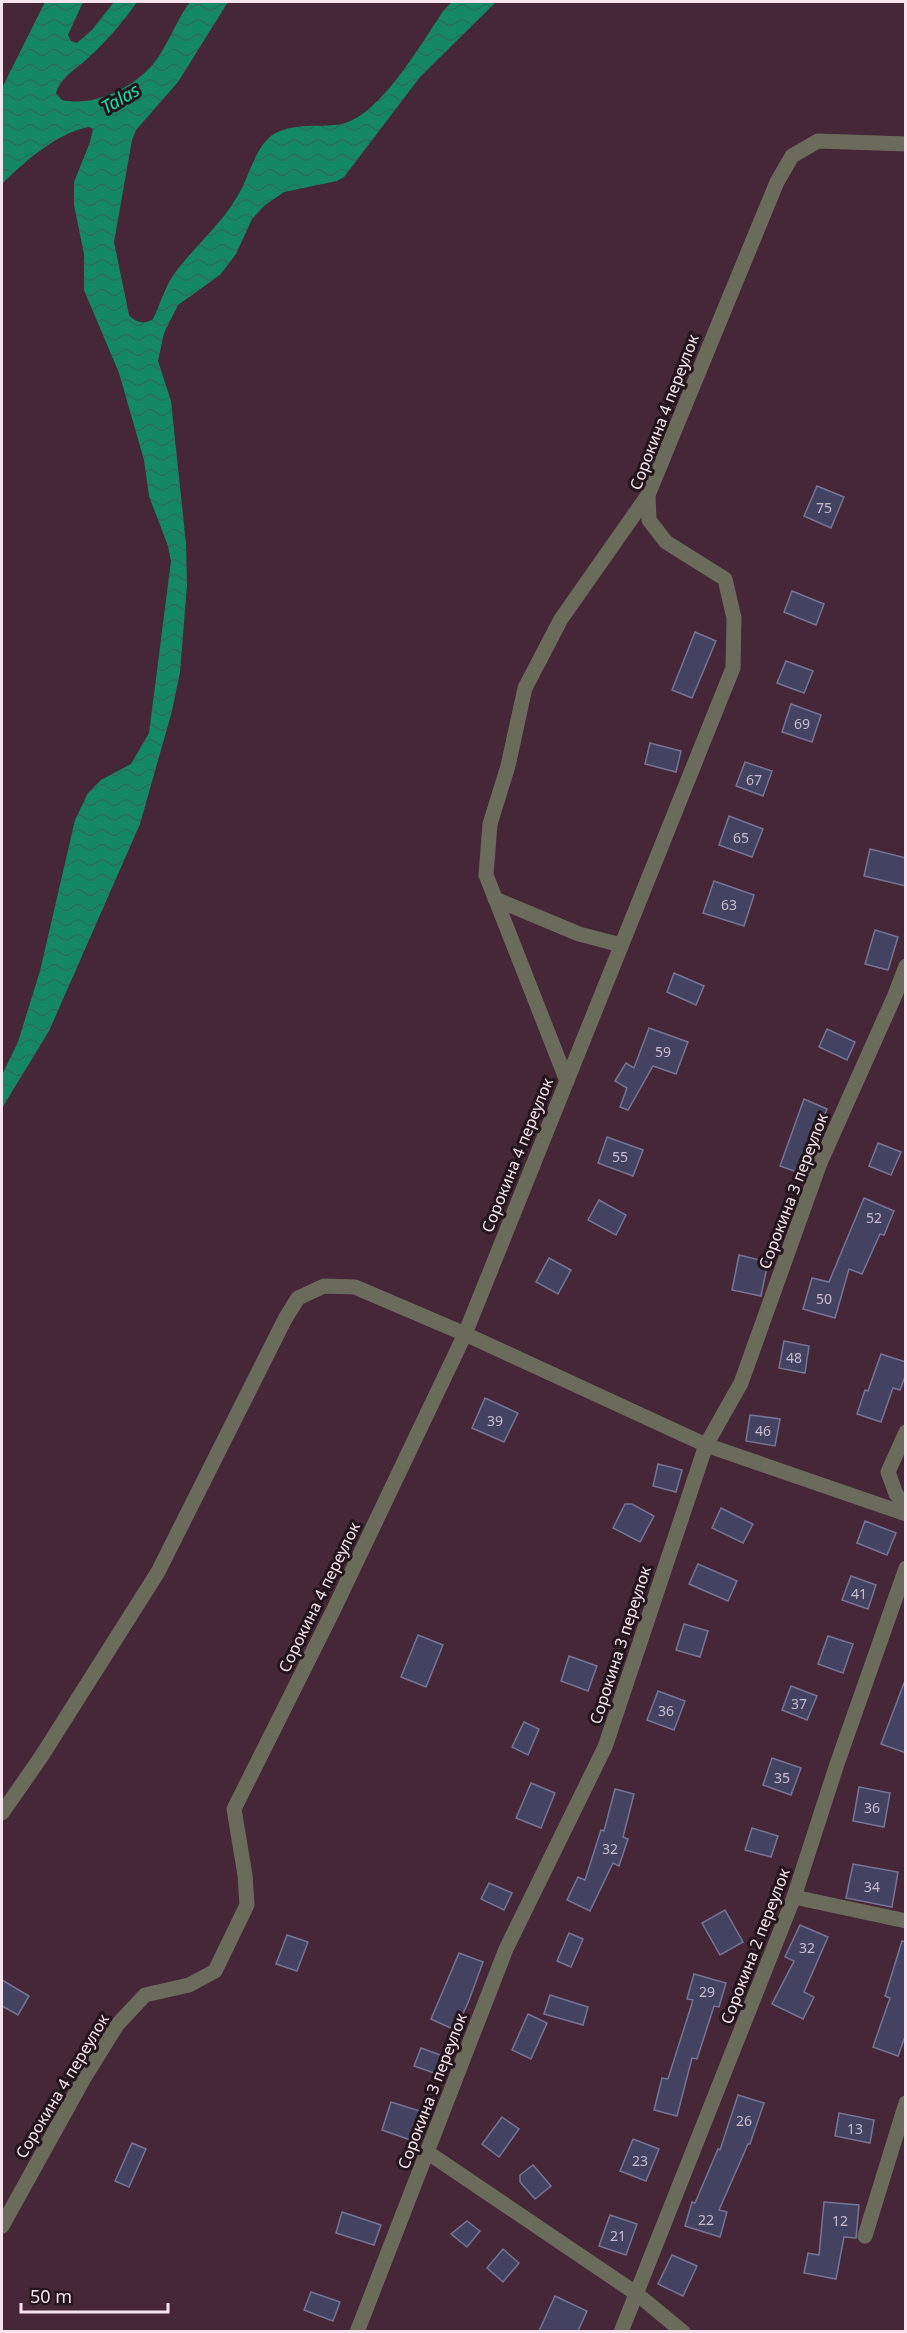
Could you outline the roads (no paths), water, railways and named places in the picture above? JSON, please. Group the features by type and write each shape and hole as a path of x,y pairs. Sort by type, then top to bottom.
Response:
{"street":[{"name":"Сорокина 4 переулок","path":"2,2226 84,2078 117,2025 146,1995 189,1985 215,1971 247,1905 245,1875 234,1809 333,1611 465,1334 733,668 734,618 725,579 666,542 649,520 648,495 777,182 792,156 818,141 906,144"},
{"path":"567,1081 486,875 490,824 508,766 525,688 561,619 648,495"},
{"path":"495,898 579,934 621,945"},
{"name":"Сорокина 3 переулок","path":"357,2331 506,1949 605,1747 705,1444 741,1383 820,1163 906,966"},
{"path":"2,1813 41,1757 158,1572 298,1298 324,1286 355,1287 465,1334 705,1444 906,1514"},
{"path":"906,1432 888,1472 896,1494 906,1508"},
{"name":"Сорокина 2 переулок","path":"621,2331 795,1897 837,1764 906,1568"},
{"path":"795,1897 906,1921"},
{"path":"865,2236 906,2103"},
{"path":"427,2152 637,2294 683,2331"}],"water":[{"name":"Talas","path":"45,2 83,2 68,35 71,41 77,43 92,30 114,2 137,2 107,39 58,87 56,93 62,100 87,101 125,88 146,72 159,56 190,2 228,2 178,82 136,130 132,140 114,242 129,315 134,320 143,322 153,319 173,276 235,200 255,158 268,138 290,128 342,124 357,118 386,92 452,2 496,2 420,77 344,177 337,181 284,192 265,205 252,219 236,254 220,275 178,305 164,333 158,361 171,401 186,544 187,585 180,672 172,711 140,824 49,1031 2,1108 2,1075 18,1042 40,971 75,820 88,793 101,780 131,764 149,733 171,561 168,546 149,496 144,460 119,373 84,290 84,254 74,205 74,182 93,129 89,127 77,130 54,141 2,184 2,88"}]}
